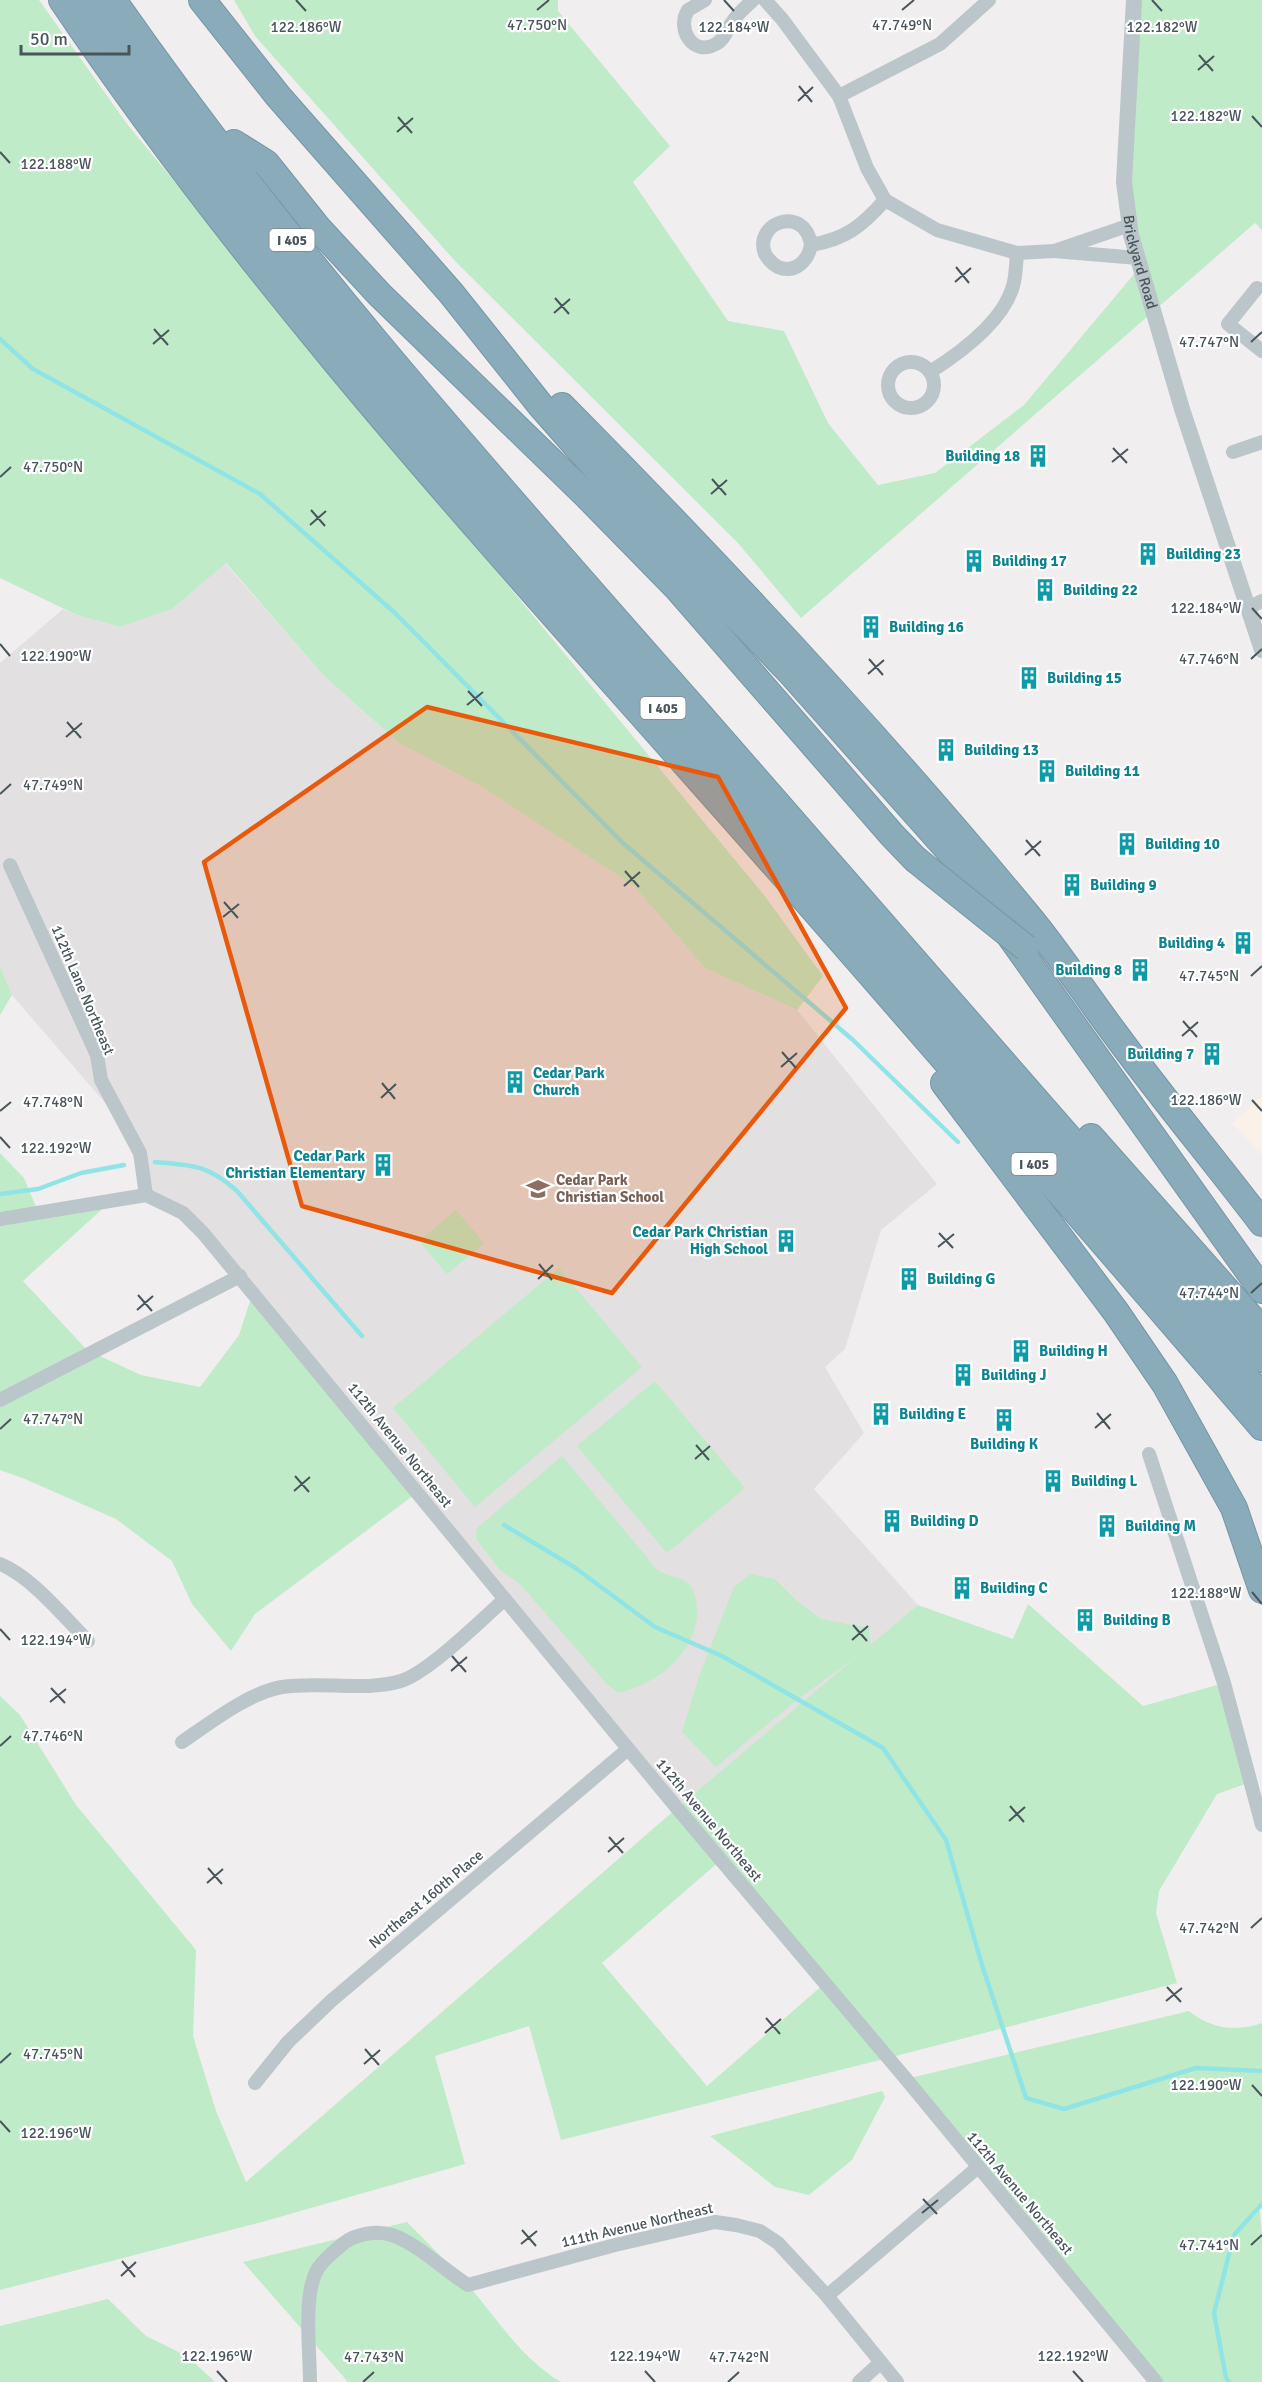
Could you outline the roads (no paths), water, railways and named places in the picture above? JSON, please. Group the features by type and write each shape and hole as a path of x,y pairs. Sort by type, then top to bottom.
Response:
{"highway":[{"name":"I 405","path":"62,0 156,134 241,247 369,402 519,576 807,901 1262,1427"},
{"name":"I 405","path":"88,0 234,200 401,408 1262,1396"},
{"name":"I 405","path":"113,0 210,134 360,323 1262,1359"},
{"name":"I 405","path":"132,0 234,142 441,397 577,556 1262,1330"},
{"path":"202,0 278,96 451,293 541,406 621,497 789,671 950,852 1008,930 1154,1141 1262,1290"},
{"path":"234,142 266,163 318,228 378,294 586,495 678,589 915,859 1048,966 1115,1034"},
{"path":"451,293 712,558 840,698 1002,886 1071,971 1115,1034 1262,1223"},
{"path":"807,901 1116,1312 1165,1384 1234,1508 1262,1590"}],"street":[{"path":"705,0 688,9 683,26 687,37 697,45 704,47 722,40 733,21 753,0"},
{"path":"765,0 796,37 838,96 867,168 885,200 937,230 1017,253 1054,250 1138,258"},
{"path":"838,96 940,44 989,0"},
{"name":"Brickyard Road","path":"1134,0 1124,182 1130,225 1182,409 1255,605 1262,650"},
{"path":"811,245 825,243 852,232 868,219 885,200"},
{"path":"1054,250 1130,225"},
{"path":"930,372 979,336 1001,310 1013,287 1017,253"},
{"path":"1257,288 1228,324 1262,351"},
{"path":"1233,452 1262,442"},
{"name":"112th Lane Northeast","path":"10,865 97,1055 101,1080 141,1153 146,1195"},
{"path":"0,1219 146,1195"},
{"name":"112th Avenue Northeast","path":"146,1195 183,1213 240,1276 628,1749 906,2079 977,2168 1156,2382"},
{"path":"0,1400 240,1276"},
{"path":"1149,1454 1224,1683 1262,1826"},
{"path":"0,1564 12,1569 30,1584 88,1641"},
{"path":"182,1742 230,1710 258,1695 282,1687 368,1685 401,1681 425,1668 505,1599"},
{"name":"Northeast 160th Place","path":"255,2083 288,2042 331,2001 628,1749"},
{"path":"827,2296 977,2168"},
{"name":"111th Avenue Northeast","path":"310,2382 309,2307 314,2276 330,2255 350,2238 371,2233 391,2235 426,2255 468,2285 649,2237 716,2222 760,2231 778,2243 827,2296 897,2382"},
{"path":"859,2382 880,2363"}],"waterway":[{"path":"0,339 33,369 260,494 395,613 624,844 853,1040 958,1142"},
{"path":"155,1162 199,1168 227,1182 362,1336"},
{"path":"0,1194 38,1189 81,1173 124,1165"},
{"path":"504,1525 574,1567 655,1627 722,1656 883,1748 946,1840 982,1965 1026,2098 1064,2109 1196,2068 1262,2071"},
{"path":"1229,2382 1226,2378 1214,2313 1234,2235 1262,2204"}],"place":[{"name":"Building 18","path":"1038,456"},
{"name":"Building 23","path":"1148,554"},
{"name":"Building 17","path":"974,561"},
{"name":"Building 22","path":"1045,590"},
{"name":"Building 16","path":"871,627"},
{"name":"Building 15","path":"1029,678"},
{"name":"Building 13","path":"946,750"},
{"name":"Building 11","path":"1047,771"},
{"name":"Building 10","path":"1127,844"},
{"name":"Building 9","path":"1072,885"},
{"name":"Building 4","path":"1243,943"},
{"name":"Building 8","path":"1140,970"},
{"name":"Building 7","path":"1212,1054"},
{"name":"Cedar Park Church","path":"515,1082"},
{"name":"Cedar Park Christian Elementary","path":"383,1165"},
{"name":"Cedar Park Christian School","path":"538,1189"},
{"name":"Cedar Park Christian High School","path":"786,1241"},
{"name":"Building G","path":"909,1279"},
{"name":"Building H","path":"1021,1351"},
{"name":"Building J","path":"963,1375"},
{"name":"Building E","path":"881,1414"},
{"name":"Building K","path":"1004,1420"},
{"name":"Building L","path":"1053,1481"},
{"name":"Building D","path":"892,1521"},
{"name":"Building M","path":"1107,1526"},
{"name":"Building C","path":"962,1588"},
{"name":"Building B","path":"1085,1620"}]}
